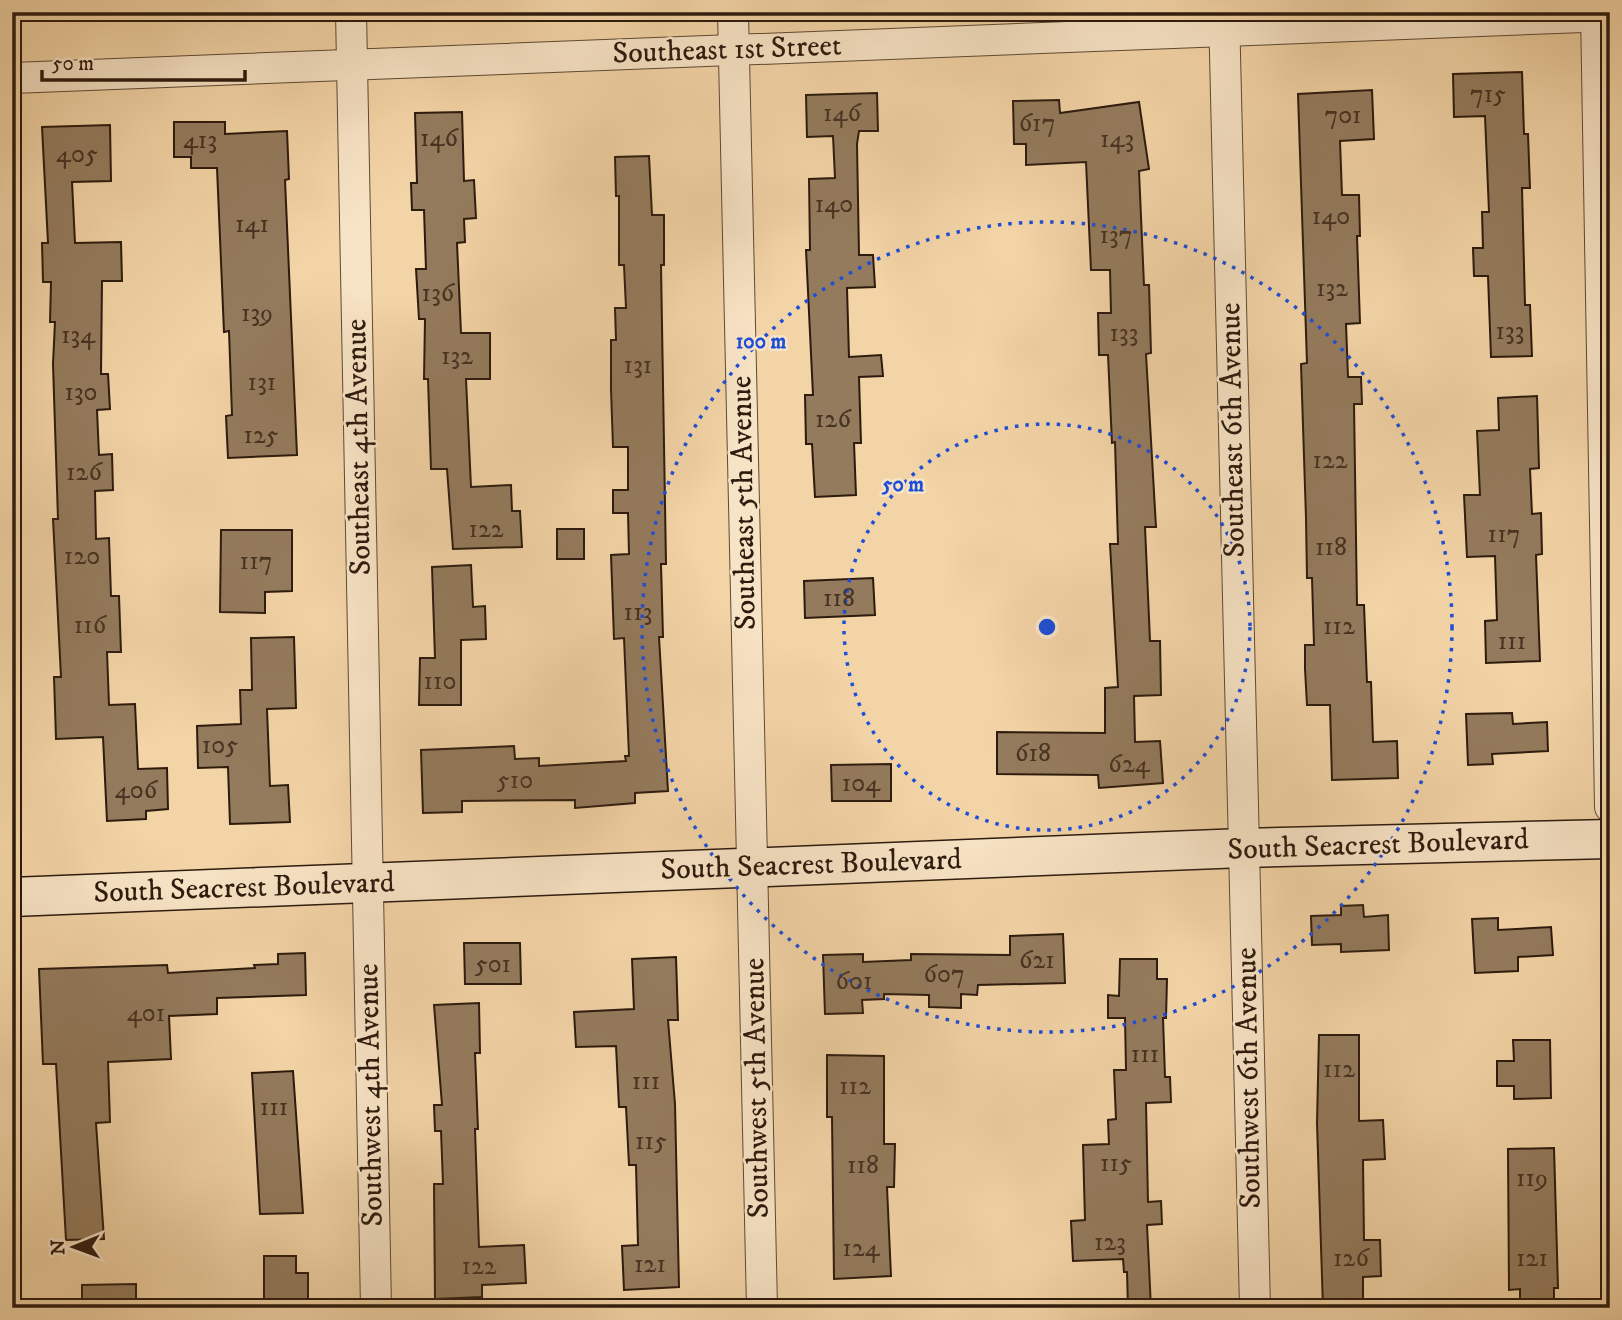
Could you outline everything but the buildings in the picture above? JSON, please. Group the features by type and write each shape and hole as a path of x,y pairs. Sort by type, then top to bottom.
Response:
{"street":[{"name":"Southeast 4th Avenue","path":"351,12 367,882"},
{"name":"Southeast 5th Avenue","path":"733,12 751,868"},
{"name":"Southeast 1st Street","path":"12,78 734,50 1224,21 1601,15"},
{"path":"1601,15 1610,807"},
{"name":"Southeast 6th Avenue","path":"1224,21 1243,848"},
{"name":"South Seacrest Boulevard","path":"12,897 1243,848 1610,839"},
{"name":"Southwest 6th Avenue","path":"1243,848 1255,1308"},
{"name":"Southwest 5th Avenue","path":"751,868 762,1308"},
{"name":"Southwest 4th Avenue","path":"367,882 376,1308"}]}
